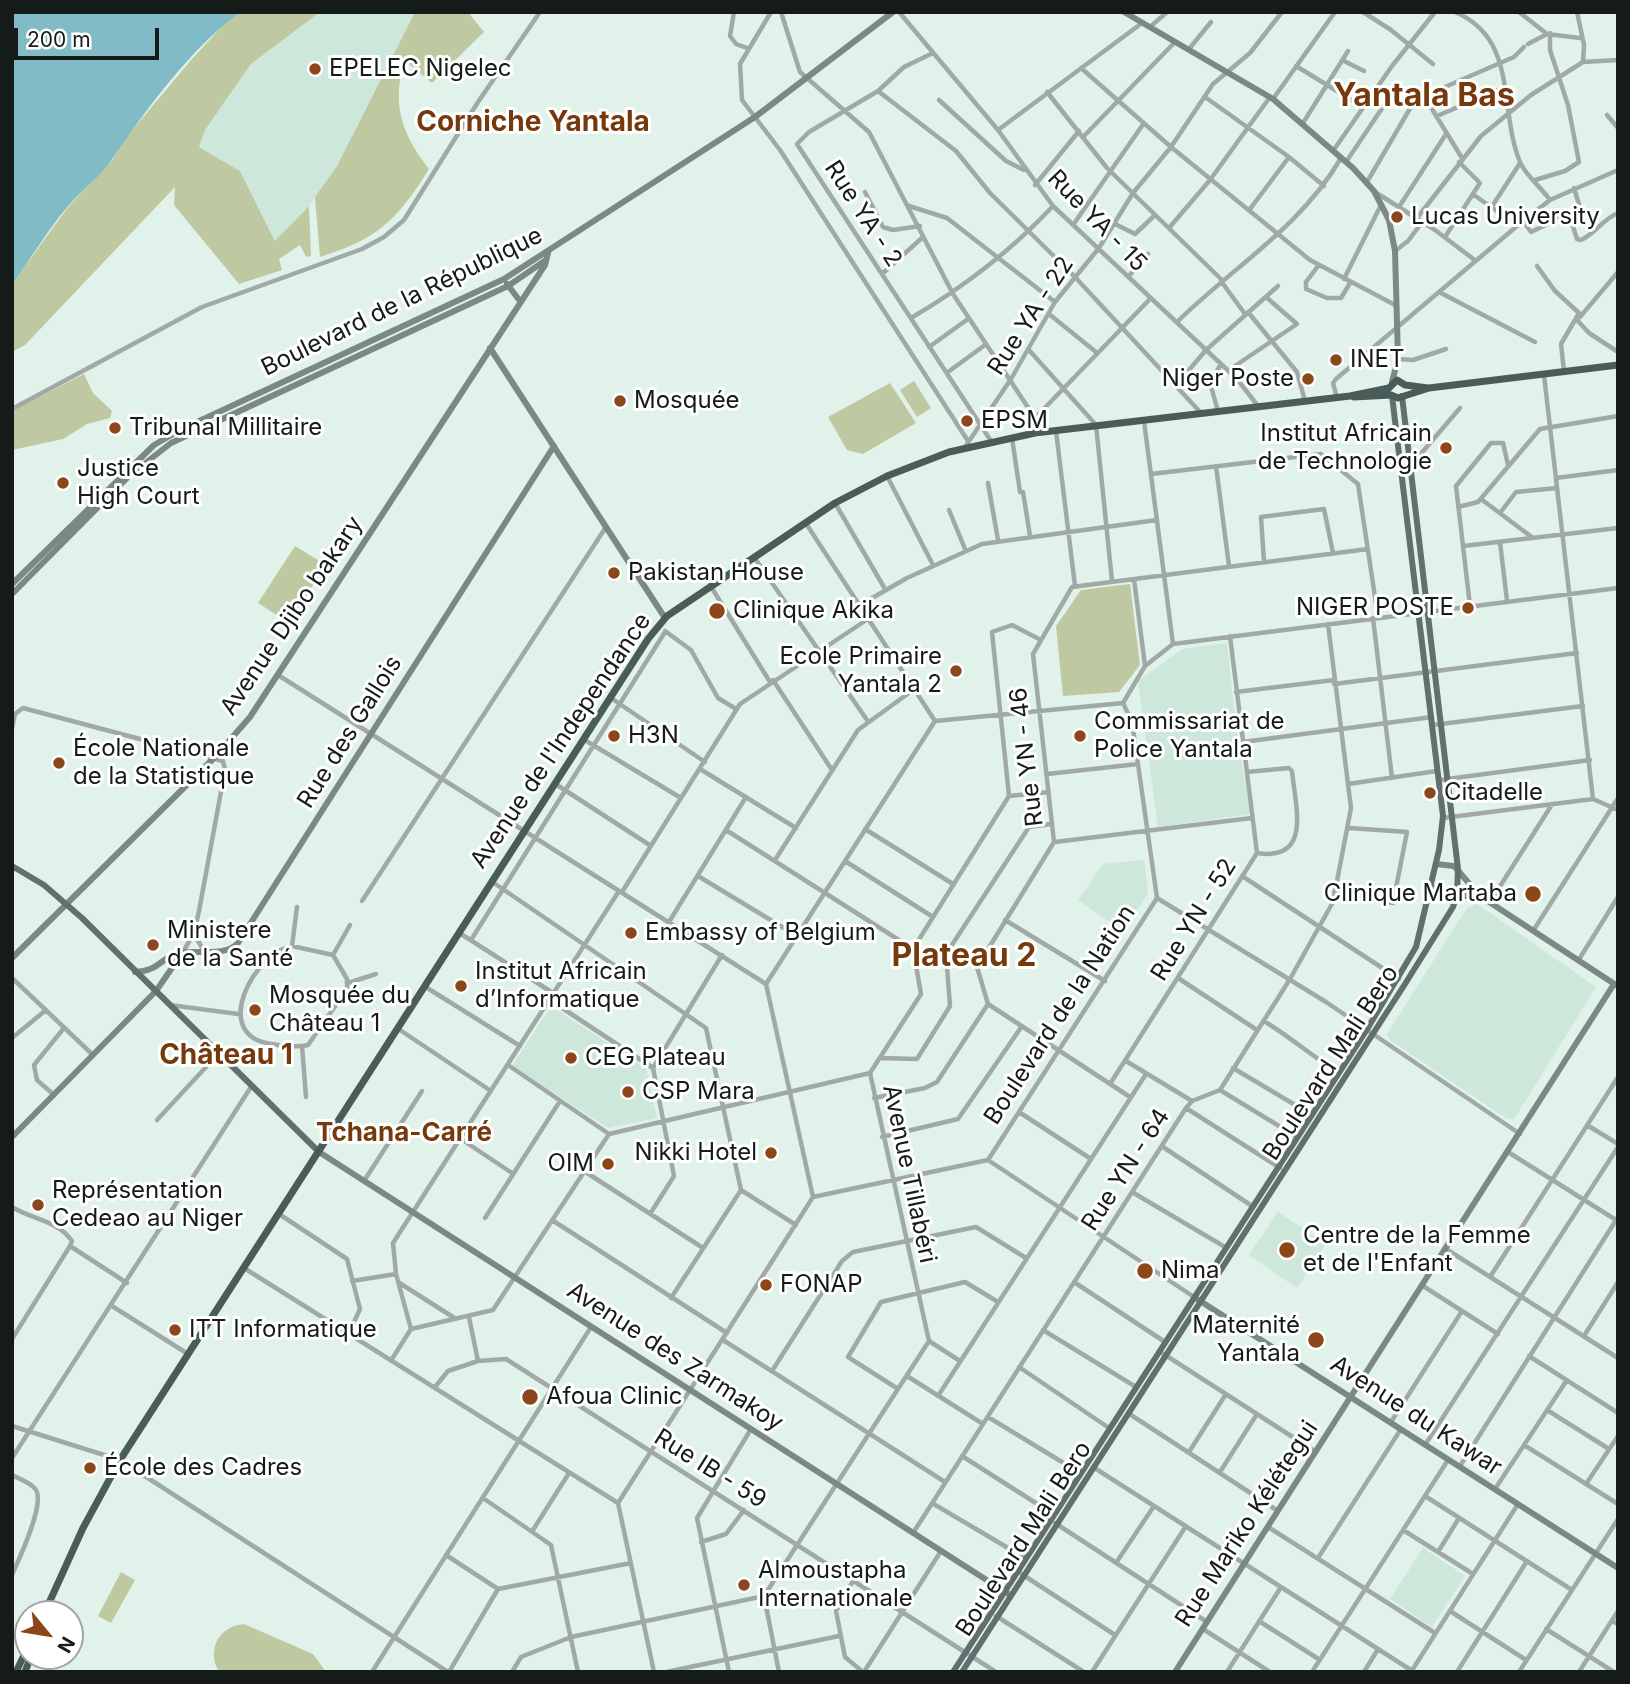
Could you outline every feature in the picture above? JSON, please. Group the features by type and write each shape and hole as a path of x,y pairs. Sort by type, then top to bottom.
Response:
{"highway":[{"path":"1391,390 1404,395 1429,388 1618,365"},
{"path":"1391,390 1404,384 1429,388"},
{"path":"1404,384 1404,395"},
{"name":"Avenue de l'Independance","path":"51,1600 79,1535 120,1460 523,830 665,618 710,585 835,503 887,476 966,444 1096,425 1391,390"}],"main road":[{"name":"Boulevard Mali Bero","path":"953,1672 994,1614 1080,1473 1090,1465 1110,1428 1125,1411 1136,1387 1162,1353 1165,1342 1196,1299 1252,1206 1281,1168 1297,1137 1369,1033 1416,947 1436,864 1443,818 1431,670 1405,459 1391,390"},
{"name":"Boulevard Mali Bero","path":"1404,395 1405,459"},
{"name":"Boulevard Mali Bero","path":"1020,1573 1025,1559 1090,1465 1281,1168 1451,911 1457,897 1458,869 1448,779 1436,722 1431,670"},
{"path":"12,866 44,885 67,905 318,1152"},
{"name":"Boulevard Mali Bero","path":"962,1672 968,1654"}],"street":[{"path":"12,409 202,307 362,249 384,237 404,220 473,109 540,12"},
{"path":"734,12 730,36 736,44 747,48"},
{"path":"771,12 747,48 738,75 743,100 780,150 966,444"},
{"path":"781,12 800,72 869,132 953,293 1035,418 1035,433"},
{"name":"Boulevard de la République","path":"12,594 141,455 168,437 506,283 755,117 893,12"},
{"name":"Rue YA - 15","path":"899,12 998,130 1035,185 1053,206 1221,364 1258,407"},
{"path":"1124,12 1271,98 1333,150 1374,191 1382,204 1395,251 1397,362 1391,390"},
{"path":"1150,27 1167,12"},
{"name":"Rue YA - 22","path":"966,444 1011,379 1055,302 1099,248 1133,193 1171,147 1205,97 1227,71 1250,53 1282,12"},
{"path":"1169,228 1210,180 1335,12"},
{"path":"1363,12 1433,64"},
{"path":"1333,150 1435,12"},
{"path":"1455,12 1484,30 1493,43 1505,86 1520,163 1550,200"},
{"path":"1519,12 1548,33 1581,38"},
{"path":"1577,12 1583,62"},
{"path":"1189,49 1210,22"},
{"path":"998,130 1142,23"},
{"path":"1367,182 1409,108 1423,96 1514,57 1548,33"},
{"path":"1535,180 1579,164 1576,138 1550,50 1548,33"},
{"path":"1083,137 1176,41"},
{"path":"1303,123 1328,87 1348,51"},
{"name":"Rue YA - 2","path":"933,53 904,67 878,91 848,112 818,127 797,144 991,441"},
{"path":"1395,251 1408,241 1460,160 1481,136 1510,112 1583,62 1618,60"},
{"path":"1344,61 1364,71"},
{"path":"1296,66 1363,107"},
{"path":"1081,68 1210,180 1250,209 1318,266 1397,306"},
{"path":"1177,322 1221,280 1279,234 1324,186 1399,83"},
{"path":"1437,117 1505,86"},
{"path":"878,91 956,151 990,193 1030,230 1202,413"},
{"path":"1047,92 1109,170 1221,280 1246,313 1272,340 1298,374 1305,401"},
{"path":"1423,96 1460,160 1479,180 1474,195 1445,237"},
{"path":"1205,97 1289,157 1324,186"},
{"path":"939,100 1006,161 1026,171"},
{"path":"1607,115 1618,128"},
{"path":"1073,225 1144,123"},
{"path":"1035,185 1079,131"},
{"path":"1399,207 1446,134"},
{"path":"1250,209 1289,157"},
{"path":"1491,208 1520,163"},
{"path":"1337,398 1335,381 1517,225 1550,200 1618,170"},
{"path":"1571,218 1581,211 1574,188"},
{"path":"1374,191 1445,237 1476,261"},
{"path":"864,192 883,227 893,230 920,226"},
{"path":"1474,195 1517,225"},
{"path":"1343,279 1382,204"},
{"path":"908,205 947,218 1001,257 1055,302"},
{"path":"911,318 953,293 1001,257 1053,206"},
{"path":"1523,221 1531,232 1567,214 1571,218 1577,239 1581,240 1599,230 1608,218 1618,214"},
{"path":"1115,224 1135,234 1155,215"},
{"path":"882,275 923,236"},
{"path":"1128,278 1148,254"},
{"name":"Avenue Djibo bakary","path":"12,958 242,728 549,255"},
{"path":"1318,266 1306,282 1306,289 1334,300 1341,298 1350,283"},
{"path":"1537,266 1555,291 1576,309 1578,318 1589,333 1618,352"},
{"path":"1564,372 1561,344 1565,332 1618,272"},
{"path":"506,283 520,301"},
{"path":"1177,384 1206,350 1278,286"},
{"path":"1439,292 1535,342"},
{"path":"1228,371 1297,324 1266,297"},
{"path":"1035,418 1150,299"},
{"path":"1049,314 1096,352"},
{"path":"929,347 968,318"},
{"path":"948,372 985,345"},
{"path":"490,348 665,618"},
{"path":"1397,362 1413,360 1446,349"},
{"path":"1029,350 1096,425 1112,581"},
{"path":"1397,362 1404,384"},
{"path":"1218,411 1210,383 1221,364"},
{"path":"1544,374 1594,799"},
{"path":"1405,459 1419,456 1460,408"},
{"path":"1458,507 1481,499 1534,433 1549,426 1618,416"},
{"path":"1144,420 1173,644"},
{"path":"1056,431 1074,587 1368,549"},
{"path":"1012,437 1030,536"},
{"path":"1470,606 1457,485 1490,443 1503,443 1508,465"},
{"name":"Rue des Gallois","path":"135,972 151,970 171,956 228,951 238,943 554,446"},
{"path":"1151,474 1321,454 1358,484 1376,617 1392,778"},
{"path":"1216,466 1229,566"},
{"path":"1556,478 1618,470"},
{"path":"887,476 933,565"},
{"path":"988,482 998,540"},
{"path":"1500,513 1516,492 1557,488"},
{"path":"1481,499 1533,538"},
{"path":"835,503 885,589"},
{"path":"1264,562 1261,517 1295,511 1324,509 1333,553"},
{"path":"949,510 965,549"},
{"path":"860,605 885,589 965,549 998,540 1157,520"},
{"path":"805,522 934,721"},
{"path":"362,901 606,527"},
{"path":"1463,547 1618,528"},
{"name":"Boulevard de la République","path":"12,584 68,533"},
{"path":"1500,542 1507,601"},
{"path":"754,556 867,720"},
{"path":"1134,579 1145,666"},
{"path":"710,585 832,770"},
{"name":"Rue YN - 46","path":"977,967 1055,842 1033,654 1074,587"},
{"path":"934,721 1123,703 1145,666 1173,644 1618,588"},
{"path":"411,1329 397,1282 392,1245 705,762 736,709 772,681 869,619"},
{"path":"1297,1137 1220,1090 1331,909 1351,808 1328,624"},
{"path":"659,625 691,650 718,698 736,709"},
{"path":"726,830 913,948 1009,796 991,634 994,628 1012,625 1040,639"},
{"path":"471,940 666,632"},
{"name":"Rue YN - 52","path":"1110,1084 1256,853 1230,636"},
{"path":"1236,692 1577,653"},
{"path":"278,675 766,984 813,1197 618,1503 654,1672"},
{"path":"775,860 867,720 913,690"},
{"path":"610,697 705,762"},
{"name":"Boulevard de la Nation","path":"813,1197 988,1160 1105,981 1157,898 1132,722 1123,703"},
{"path":"1244,742 1385,723 1436,722 1583,706"},
{"path":"12,729 18,710 23,708 215,757 223,761 225,770 194,933 183,953 156,991 12,1137"},
{"path":"766,984 934,721"},
{"path":"583,739 681,798"},
{"path":"1440,779 1590,760"},
{"path":"1047,774 1138,764"},
{"path":"1247,772 1289,768 1292,771 1298,826 1294,841 1284,851 1275,855 1256,853"},
{"path":"700,769 796,828"},
{"path":"1348,785 1439,771"},
{"path":"554,783 651,846"},
{"path":"1009,796 1049,792"},
{"path":"669,922 746,797"},
{"path":"1533,932 1615,808 1618,798"},
{"path":"1443,818 1594,799 1615,808"},
{"path":"1489,902 1551,806"},
{"path":"1055,842 1252,818"},
{"path":"880,1058 917,1059 950,1006 944,961 948,950 1029,827 1051,824"},
{"path":"1334,892 1389,905 1393,903 1407,832 1349,828"},
{"path":"865,829 954,884"},
{"path":"845,861 933,917"},
{"path":"1436,864 1448,864 1458,869 1480,896 1616,985"},
{"path":"698,876 797,936"},
{"path":"1242,876 1399,979"},
{"path":"491,880 687,1012 706,1028 726,1107 741,1190 671,1297"},
{"path":"1430,887 1457,897 1471,894 1480,896"},
{"path":"1578,961 1618,897"},
{"path":"1157,898 1290,979 1520,1134"},
{"path":"292,946 297,907"},
{"path":"1005,920 1105,981"},
{"path":"333,955 350,925"},
{"path":"458,932 554,993"},
{"path":"194,933 197,944 204,951"},
{"path":"292,946 333,955 348,983 345,993 316,1037 302,1046 256,1041 247,1033 239,1014 241,1000 271,954 292,946"},
{"name":"Avenue Tillabéri","path":"913,948 921,994 870,1073 929,1341"},
{"path":"948,950 977,967 988,1004 1130,1097"},
{"path":"650,1213 674,1176 653,1068 722,955"},
{"path":"348,983 376,974"},
{"path":"12,978 93,1056"},
{"path":"1178,978 1257,1030"},
{"name":"Rue Mariko Kélétegui","path":"1175,1672 1616,985"},
{"path":"424,986 520,1046"},
{"path":"550,999 653,1068"},
{"path":"874,1098 932,1086 988,1004"},
{"path":"169,1005 239,1014"},
{"path":"12,1038 46,1010"},
{"path":"1264,1021 1291,1038 1297,1047 1339,1073"},
{"path":"882,1137 958,1119 1022,1026"},
{"path":"54,1095 37,1080 34,1065 64,1028"},
{"path":"397,1028 491,1091"},
{"path":"302,1046 306,1097"},
{"path":"157,1120 218,1054"},
{"path":"1126,1060 1192,1101"},
{"path":"508,1065 609,1134"},
{"path":"1233,1068 1312,1115"},
{"path":"392,1359 411,1329 493,1310 609,1134 870,1073"},
{"path":"938,1396 1146,1074"},
{"path":"1490,1276 1618,1077"},
{"path":"12,1458 32,1431 251,1087"},
{"name":"Rue YN - 64","path":"913,1533 1186,1108 1192,1101 1220,1090"},
{"path":"364,1182 422,1091"},
{"path":"485,1217 560,1101"},
{"path":"1186,1108 1281,1168"},
{"path":"1019,1112 1091,1159"},
{"path":"1425,1444 1618,1145 1587,1125"},
{"path":"460,1139 512,1173"},
{"path":"1163,1147 1252,1206"},
{"name":"Avenue des Zarmakoy","path":"318,1152 1007,1593"},
{"path":"1459,1467 1617,1218 1508,1153"},
{"path":"988,1160 1196,1299"},
{"path":"584,1171 703,1248"},
{"path":"741,1190 796,1225"},
{"path":"1132,1192 1226,1247"},
{"path":"12,1207 67,1235 72,1241 12,1339"},
{"path":"279,1214 345,1256 359,1312 349,1333"},
{"path":"552,1220 727,1334"},
{"path":"772,1371 846,1256 975,1227 1026,1258"},
{"path":"70,1246 127,1283"},
{"path":"1446,1249 1618,1358"},
{"path":"244,1268 618,1503"},
{"path":"352,1281 396,1274"},
{"path":"397,1282 457,1320"},
{"path":"898,1389 850,1359 849,1353 881,1302 965,1282 998,1302"},
{"path":"1074,1282 1165,1342"},
{"path":"1584,1336 1618,1282"},
{"path":"1423,1286 1498,1334"},
{"name":"Avenue du Kawar","path":"1196,1299 1618,1568"},
{"path":"112,1306 188,1354"},
{"path":"1391,1422 1462,1311"},
{"path":"469,1317 478,1361"},
{"path":"372,1672 592,1327"},
{"path":"1043,1330 1136,1387"},
{"path":"723,1340 946,1482"},
{"path":"512,1672 521,1657 571,1637 764,1596 929,1341 961,1361"},
{"path":"1162,1353 1316,1452"},
{"path":"1530,1356 1618,1413"},
{"name":"Rue IB - 59","path":"435,1387 446,1371 478,1361 506,1359 996,1672"},
{"path":"1019,1367 1110,1428"},
{"path":"907,1376 983,1424"},
{"path":"1494,1490 1567,1380"},
{"path":"1189,1452 1226,1394"},
{"path":"1547,1410 1609,1449"},
{"path":"1125,1411 1278,1511"},
{"path":"1220,1472 1257,1414"},
{"path":"988,1416 1080,1473"},
{"path":"12,1426 120,1460 448,1672 498,1589"},
{"path":"1318,1558 1401,1428"},
{"path":"729,1672 696,1518 751,1429"},
{"path":"1586,1484 1618,1436"},
{"path":"1524,1445 1618,1504"},
{"path":"962,1456 1149,1584 1270,1672"},
{"path":"1312,1672 1448,1460"},
{"path":"1090,1465 1412,1671 1518,1504"},
{"path":"533,1530 569,1473"},
{"path":"12,1475 33,1486 38,1496 27,1538 12,1575"},
{"path":"1425,1496 1572,1590"},
{"path":"483,1498 533,1530 551,1545 578,1672"},
{"path":"932,1503 1025,1559"},
{"path":"1116,1563 1154,1506"},
{"path":"701,1542 726,1534 744,1510"},
{"path":"1438,1552 1459,1518"},
{"path":"1519,1672 1618,1519"},
{"path":"1092,1672 1186,1526"},
{"path":"1268,1527 1435,1633"},
{"path":"1403,1530 1473,1574"},
{"path":"853,1581 836,1611 839,1636 847,1661 863,1672 941,1551"},
{"path":"446,1555 498,1589 631,1563"},
{"path":"1457,1672 1527,1561"},
{"path":"1020,1573 1115,1635"},
{"path":"1227,1672 1281,1587"},
{"path":"764,1596 779,1672"},
{"path":"1450,1611 1527,1660"},
{"path":"1580,1672 1618,1611"},
{"path":"994,1614 1084,1672"},
{"path":"1259,1621 1320,1660"},
{"path":"1612,1621 1618,1625"},
{"path":"1546,1629 1614,1672"},
{"path":"666,1672 839,1636"},
{"path":"1364,1672 1378,1649"}],"shaded area":[{"path":"320,12 415,12 337,166 309,206 276,242 240,171 199,147 205,130 251,64"},
{"path":"1227,643 1238,744 1251,814 1158,827 1138,681 1182,649"},
{"path":"1144,860 1148,893 1124,932 1078,900 1103,864"},
{"path":"1477,904 1596,987 1514,1119 1507,1119 1390,1040 1387,1034 1467,908"},
{"path":"551,1006 646,1068 657,1118 608,1128 512,1066"},
{"name":"Centre de la Femme et de l'Enfant","path":"1278,1212 1326,1244 1297,1288 1249,1255"},
{"path":"1423,1548 1465,1576 1432,1627 1390,1599"}],"green space":[{"path":"241,12 320,12 251,64 205,130 199,147 240,171 275,241 309,206 311,256 306,257 300,245 279,259 282,270 239,284 174,205 175,187 25,345 12,352 12,284 68,207 113,159 123,141 191,60 226,22"},
{"path":"415,12 468,12 484,32 432,83 404,60 400,76 399,105 406,131 429,169 407,201 385,225 357,243 320,257 315,197 337,166"},
{"path":"84,374 93,393 112,411 110,418 87,424 63,439 12,450 12,411"},
{"path":"914,381 931,408 917,417 900,390"},
{"path":"890,383 916,423 863,454 847,450 828,417"},
{"path":"295,546 326,565 289,623 258,603"},
{"path":"1130,584 1140,665 1119,692 1063,696 1056,626 1081,590"},
{"path":"121,1572 135,1580 111,1623 98,1616"},
{"path":"244,1624 313,1654 326,1672 219,1672 214,1656 217,1640 228,1629"}],"water":[{"path":"12,12 241,12 206,41 171,79 108,165 61,214 12,284"}],"place":[{"name":"EPELEC Nigelec","path":"315,69"},
{"name":"Lucas University","path":"1397,217"},
{"name":"INET","path":"1336,360"},
{"name":"Niger Poste","path":"1308,379"},
{"name":"Mosquée","path":"620,401"},
{"name":"EPSM","path":"967,421"},
{"name":"Tribunal Millitaire","path":"115,428"},
{"name":"Institut Africain de Technologie","path":"1446,448"},
{"name":"Justice High Court","path":"63,483"},
{"name":"Pakistan House","path":"614,573"},
{"name":"NIGER POSTE","path":"1468,608"},
{"name":"Clinique Akika","path":"717,611"},
{"name":"Ecole Primaire Yantala 2","path":"956,671"},
{"name":"H3N","path":"614,736"},
{"name":"Commissariat de Police Yantala","path":"1080,736"},
{"name":"École Nationale de la Statistique","path":"59,763"},
{"name":"Citadelle","path":"1430,793"},
{"name":"Clinique Martaba","path":"1533,894"},
{"name":"Embassy of Belgium","path":"631,933"},
{"name":"Ministere de la Santé","path":"153,945"},
{"name":"Institut Africain d’Informatique","path":"461,986"},
{"name":"Mosquée du Château 1","path":"255,1010"},
{"name":"CEG Plateau","path":"571,1058"},
{"name":"CSP Mara","path":"628,1092"},
{"name":"Nikki Hotel","path":"771,1153"},
{"name":"OIM","path":"608,1164"},
{"name":"Représentation Cedeao au Niger","path":"38,1205"},
{"name":"Centre de la Femme et de l'Enfant","path":"1287,1250"},
{"name":"Nima","path":"1145,1271"},
{"name":"FONAP","path":"766,1285"},
{"name":"ITT Informatique","path":"175,1330"},
{"name":"Maternité Yantala","path":"1316,1340"},
{"name":"Afoua Clinic","path":"530,1397"},
{"name":"École des Cadres","path":"90,1468"},
{"name":"Almoustapha Internationale","path":"744,1585"}],"district":[{"name":"Yantala Bas","path":"1424,96"},
{"name":"Corniche Yantala","path":"533,123"},
{"name":"Plateau 2","path":"964,956"},
{"name":"Château 1","path":"226,1056"},
{"name":"Tchana-Carré","path":"404,1133"}]}
